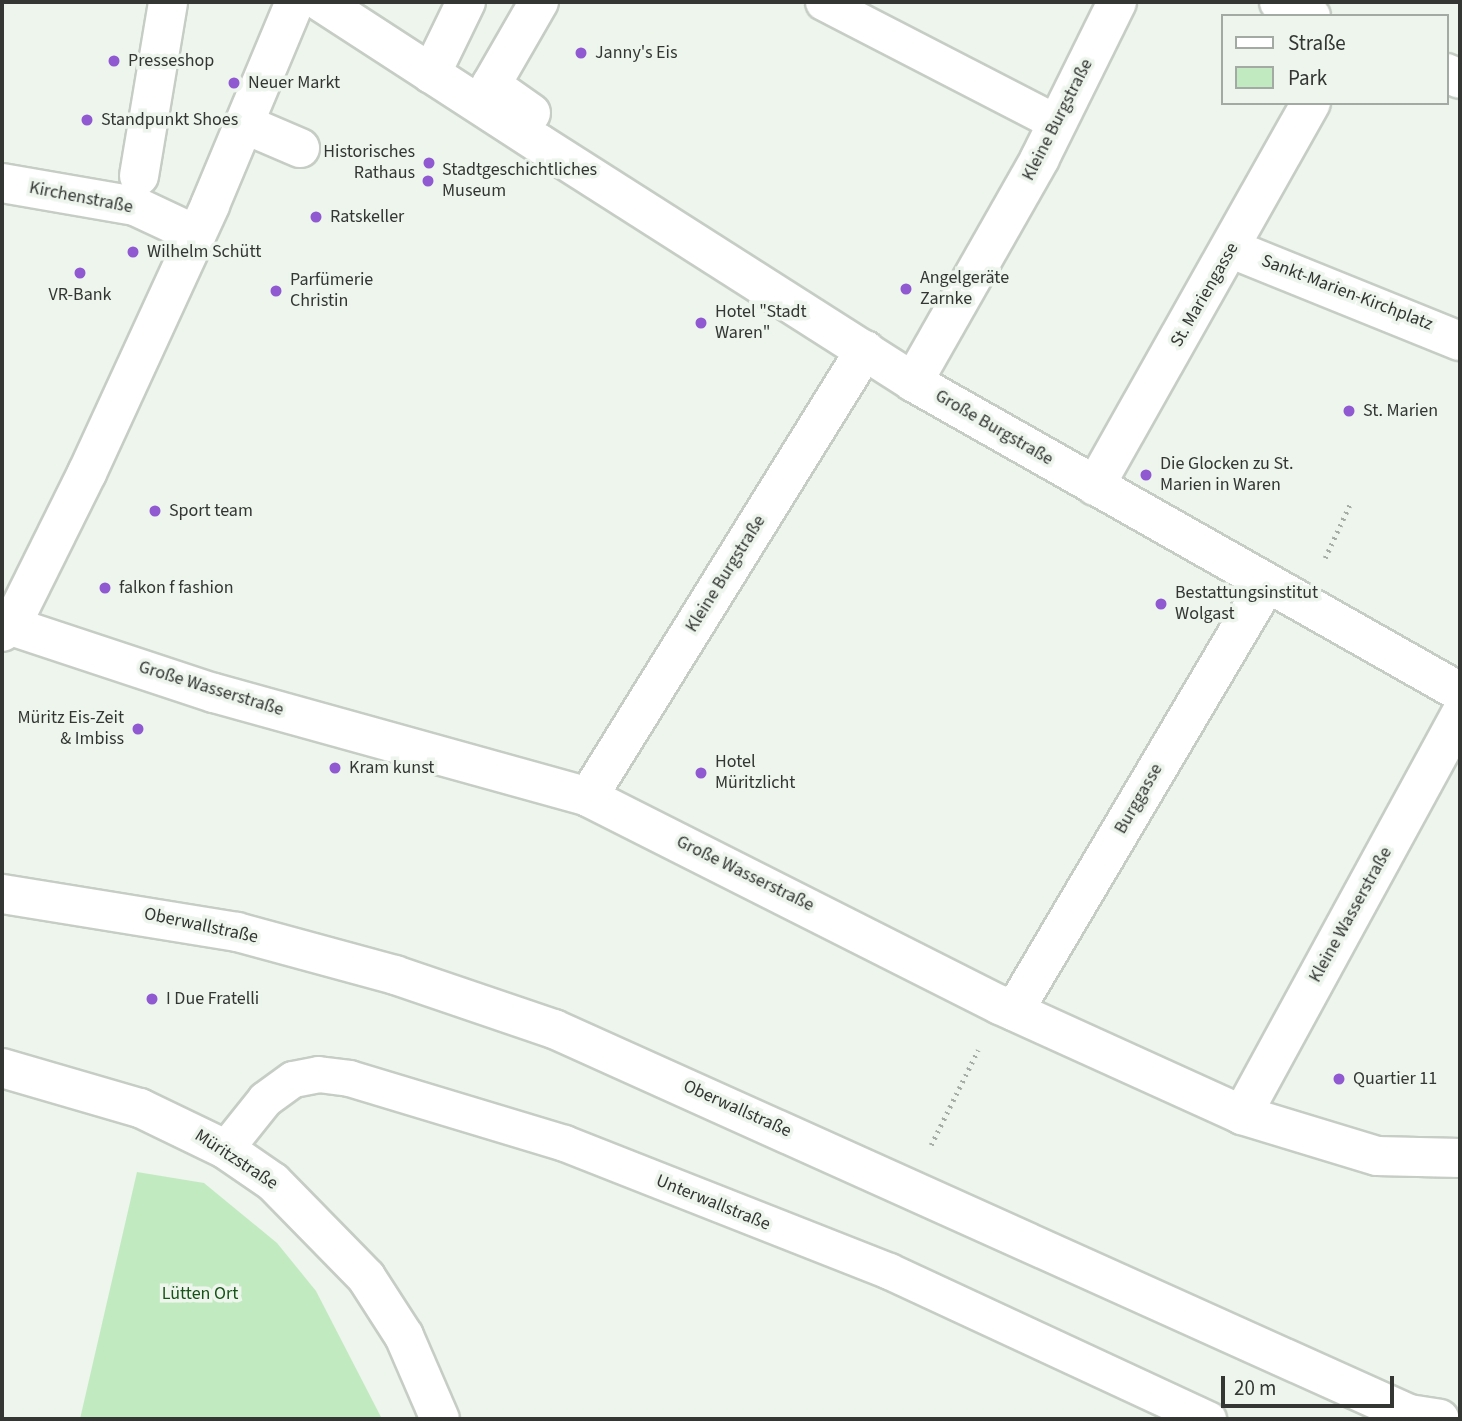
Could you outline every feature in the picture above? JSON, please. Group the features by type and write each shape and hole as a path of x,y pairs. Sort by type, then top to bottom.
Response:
{"street":[{"path":"139,176 168,2"},
{"path":"6,629 203,220 295,2"},
{"name":"Große Burgstraße","path":"321,2 913,382 1096,485 1265,586 1460,692"},
{"path":"431,74 483,25 539,2"},
{"name":"Kleine Burgstraße","path":"913,382 1057,123 1116,2"},
{"path":"1279,2 1306,14"},
{"path":"483,25 491,85 532,114 549,150"},
{"name":"St. Mariengasse","path":"1096,485 1232,249 1310,105"},
{"path":"244,124 300,148"},
{"name":"Kirchenstraße","path":"2,183 203,220"},
{"name":"Sankt-Marien-Kirchplatz","path":"1232,249 1460,341"},
{"name":"Kleine Burgstraße","path":"588,797 865,350"},
{"name":"Burggasse","path":"1007,1008 1265,586"},
{"name":"Große Wasserstraße","path":"6,629 214,693 588,797 1007,1008 1242,1115 1377,1156 1460,1158"},
{"name":"Kleine Wasserstraße","path":"1242,1115 1460,715"},
{"name":"Oberwallstraße","path":"2,894 144,913 396,975 554,1030 911,1185 1409,1414 1440,1419"},
{"name":"Müritzstraße","path":"2,1068 140,1108 225,1149 274,1182 366,1277 404,1336 440,1419"},
{"path":"1451,1419 1460,1417"}],"lane":[{"path":"823,2 1057,123"},
{"name":"Unterwallstraße","path":"225,1149 265,1098 293,1079 317,1073 349,1078 564,1143 889,1271 1208,1419"}],"path":[{"path":"1303,606 1351,502"},
{"path":"911,1185 1007,1008"}],"green space":[{"name":"Lütten Ort","path":"137,1172 204,1183 277,1243 316,1291 382,1419 80,1419"}],"place":[{"name":"Janny's Eis","path":"581,53"},
{"name":"Presseshop","path":"114,61"},
{"name":"Neuer Markt","path":"234,83"},
{"name":"Standpunkt Shoes","path":"87,120"},
{"name":"Historisches Rathaus","path":"429,163"},
{"name":"Stadtgeschichtliches Museum","path":"428,181"},
{"name":"Ratskeller","path":"316,217"},
{"name":"Wilhelm Schütt","path":"133,252"},
{"name":"VR-Bank","path":"80,273"},
{"name":"Angelgeräte Zarnke","path":"906,289"},
{"name":"Parfümerie Christin","path":"276,291"},
{"name":"Hotel \"Stadt Waren\"","path":"701,323"},
{"name":"St. Marien","path":"1349,411"},
{"name":"Die Glocken zu St. Marien in Waren","path":"1146,475"},
{"name":"Sport team","path":"155,511"},
{"name":"falkon f fashion","path":"105,588"},
{"name":"Bestattungsinstitut Wolgast","path":"1161,604"},
{"name":"Müritz Eis-Zeit & Imbiss","path":"138,729"},
{"name":"Kram kunst","path":"335,768"},
{"name":"Hotel Müritzlicht","path":"701,773"},
{"name":"I Due Fratelli","path":"152,999"},
{"name":"Quartier 11","path":"1339,1079"}]}
